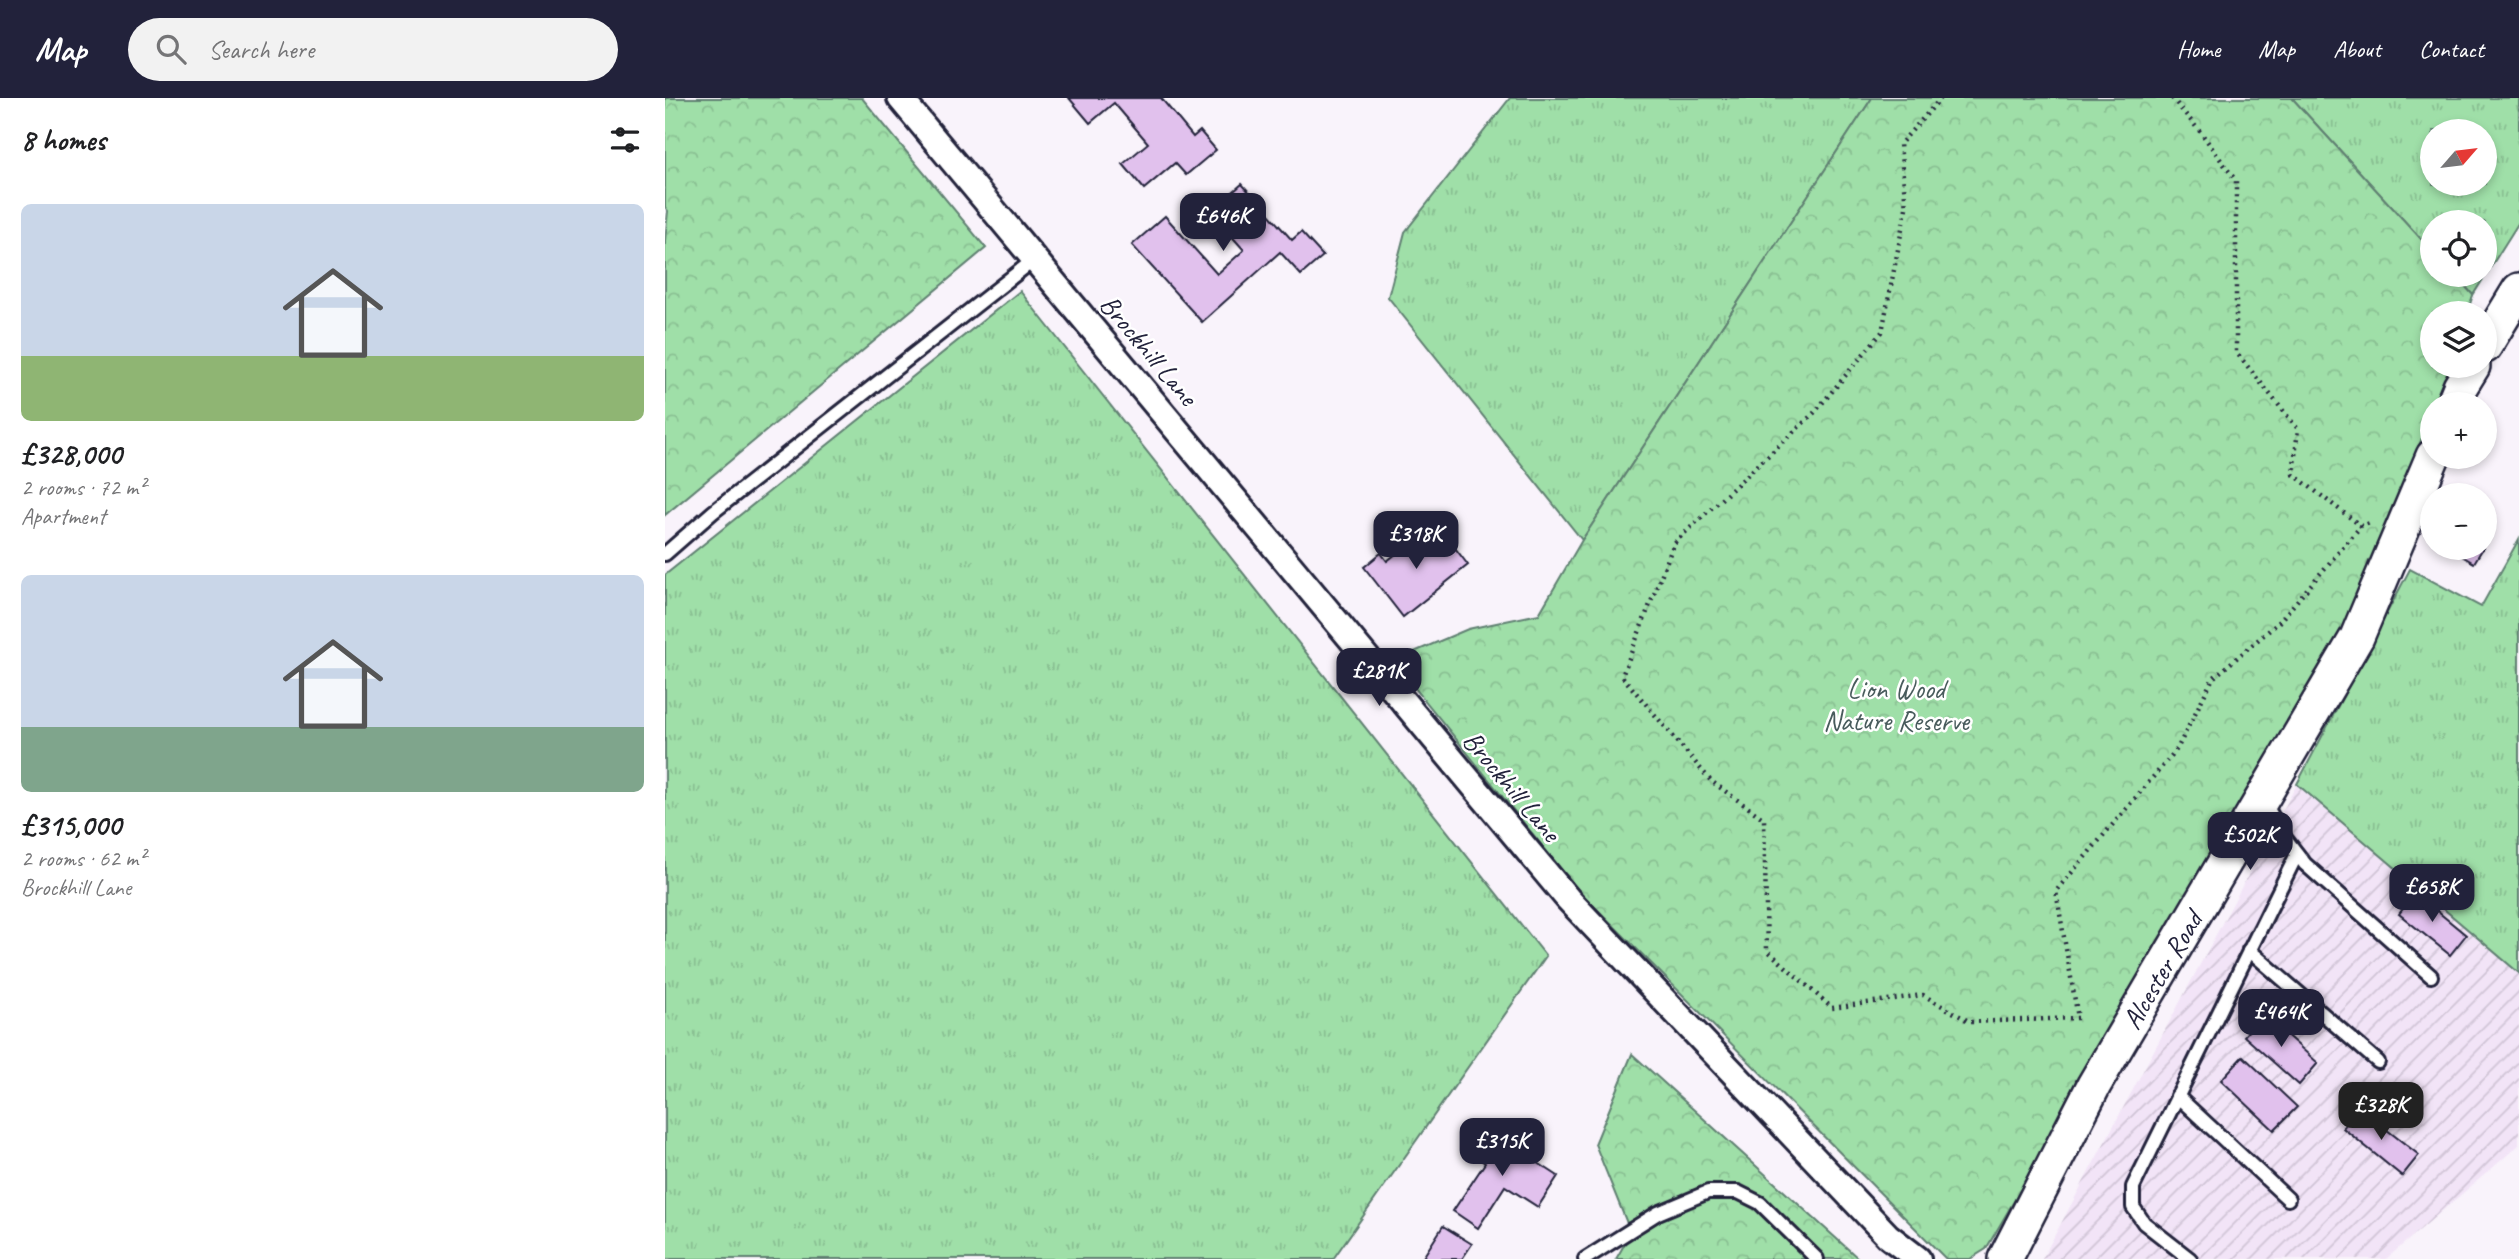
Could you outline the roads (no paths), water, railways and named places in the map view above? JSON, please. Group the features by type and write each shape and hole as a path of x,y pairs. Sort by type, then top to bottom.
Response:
{"street":[{"name":"Brockhill Lane","path":"900,98 1568,900 1888,1236 1918,1259"},
{"path":"2497,326 2519,290"},
{"name":"Alcester Road","path":"2005,1259 2094,1085 2357,637 2428,469"}],"lane":[{"path":"665,554 713,512 1035,259"},
{"path":"2263,797 2281,833 2305,864 2431,976"},
{"path":"2190,1259 2144,1223 2133,1207 2133,1186 2297,854"},
{"path":"2249,950 2378,1062"},
{"path":"2177,1096 2288,1199"},
{"path":"1584,1259 1658,1213 1708,1192 1738,1192 1760,1203 1817,1259"}],"park label":[{"name":"Lion Wood Nature Reserve","path":"1896,704"}]}
